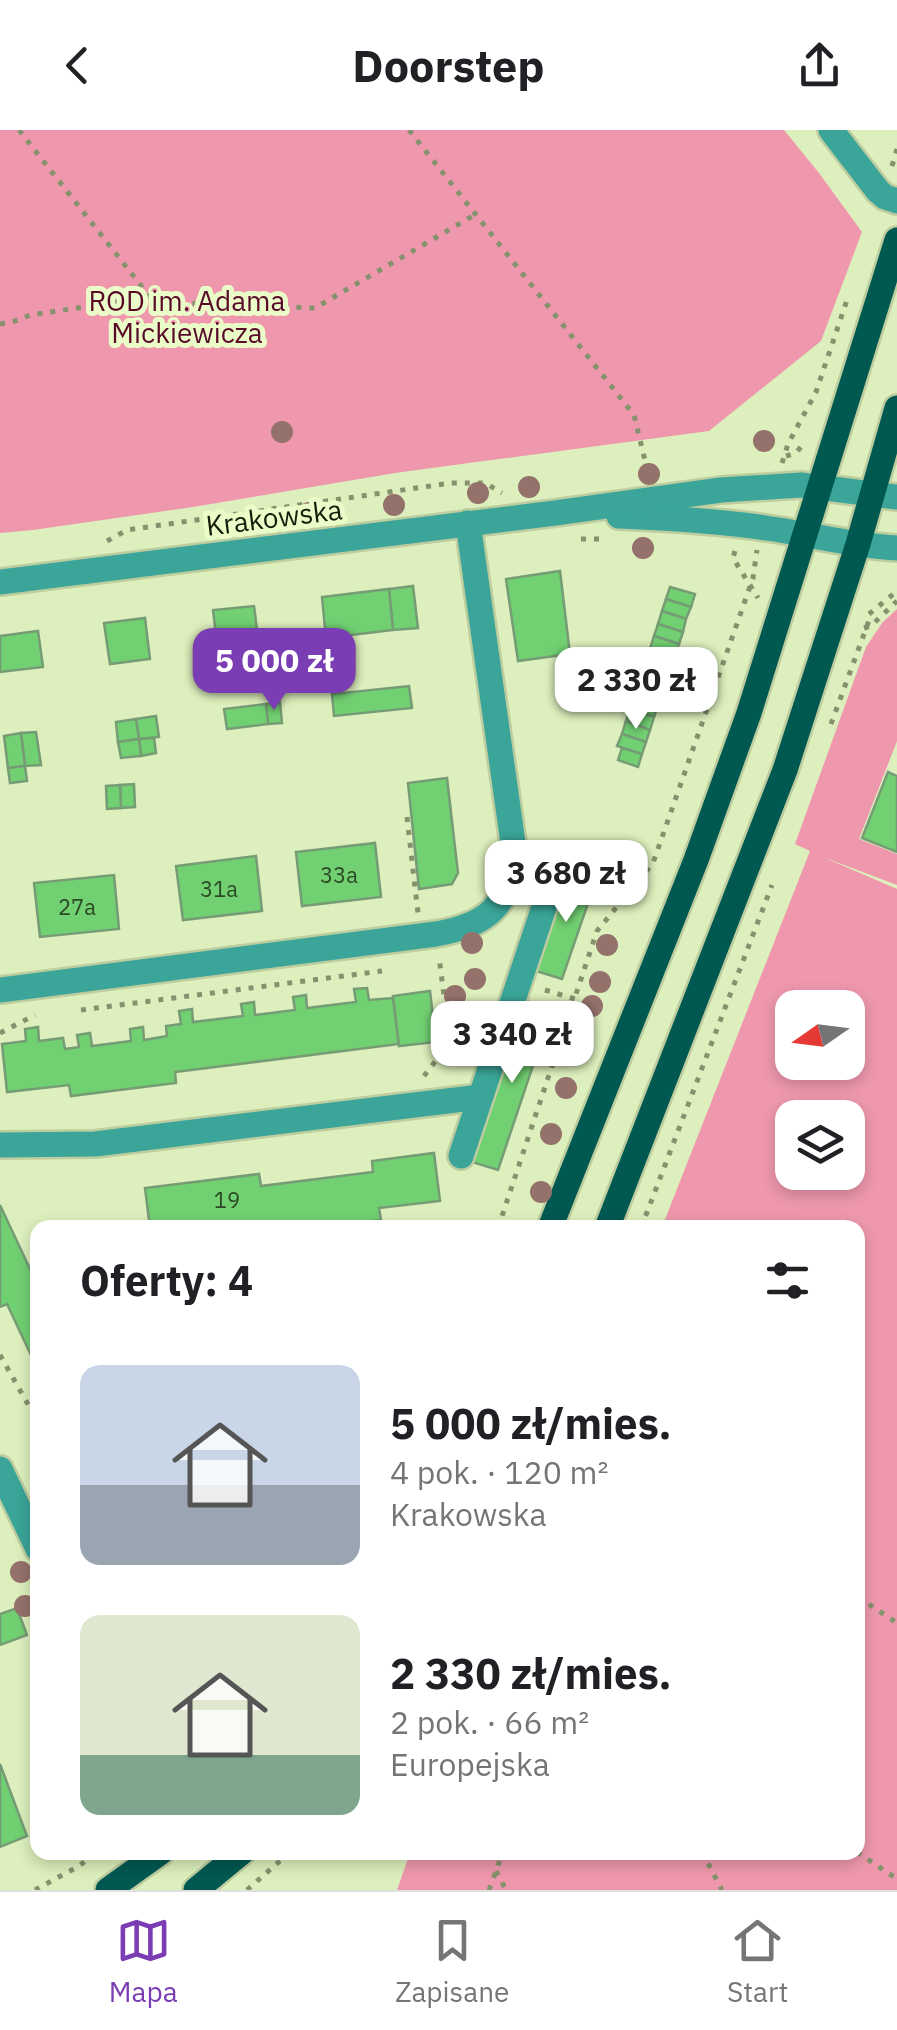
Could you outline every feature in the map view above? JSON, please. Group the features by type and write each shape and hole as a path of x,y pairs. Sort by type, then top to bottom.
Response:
{"main road":[{"path":"553,1220 749,713 897,240"},
{"path":"610,1220 785,770 858,544 884,495 897,408"},
{"path":"108,1890 150,1860"},
{"path":"196,1890 232,1860"}],"street":[{"path":"831,130 881,194 897,200"},
{"name":"Krakowska","path":"0,582 721,490 819,486 884,495"},
{"name":"Krakowska","path":"555,514 675,518 897,548"},
{"path":"0,990 421,936 473,926 488,916 509,880 514,850 468,524"},
{"path":"461,1156 548,895 544,884 537,880 509,880"},
{"path":"0,1145 95,1144 480,1097"},
{"path":"0,1468 30,1532"}],"path":[{"path":"20,130 154,302"},
{"path":"410,130 634,415 650,480"},
{"path":"0,324 30,315 125,301 315,308 476,214"},
{"path":"775,486 788,444 824,372 853,282"},
{"path":"93,543 127,530 451,483 485,483 510,497"},
{"path":"501,1220 598,931 653,863 752,578 763,528"},
{"path":"866,629 897,601"},
{"path":"407,817 421,936"},
{"path":"544,884 570,866 597,874 644,874"},
{"path":"65,1011 400,968"},
{"path":"0,1033 32,1015 48,1013"},
{"path":"0,1355 30,1408"},
{"path":"865,1602 897,1623"},
{"path":"865,1857 897,1879"},
{"path":"34,1890 86,1860"},
{"path":"247,1890 281,1860"},
{"path":"489,1890 501,1860"},
{"path":"706,1860 722,1890"},
{"path":"496,1871 506,1890"}],"green space":[{"name":"ROD im. Adama Mickiewicza","path":"0,130 784,130 862,232 821,341 709,431 395,473 193,507 0,533"},
{"path":"897,609 897,741 859,839 897,854 897,885 823,857 897,889 897,1890 397,1890 408,1860 865,1860 865,1220 665,1220 810,851 795,844 866,647"}],"building":[{"path":"560,571 570,654 518,661 506,579"},
{"path":"413,586 418,628 393,630 389,589"},
{"path":"670,587 695,594 691,607 666,599"},
{"path":"389,589 393,630 326,638 322,597"},
{"path":"666,599 691,607 686,619 662,611"},
{"path":"254,606 259,646 218,651 213,610"},
{"path":"662,611 686,619 683,632 658,624"},
{"path":"145,618 150,659 110,664 104,623"},
{"path":"658,624 683,632 679,644 654,636"},
{"path":"38,631 43,667 0,672 0,636"},
{"path":"654,636 679,644 674,656 650,649"},
{"path":"642,672 666,680 662,693 638,684"},
{"path":"638,684 662,693 658,705 634,697"},
{"path":"409,686 412,708 334,716 332,694"},
{"path":"634,697 658,705 654,717 630,709"},
{"path":"280,702 282,723 268,724 266,704"},
{"path":"266,704 268,724 227,729 224,709"},
{"path":"630,709 654,717 650,730 626,721"},
{"path":"156,716 159,737 139,739 136,719"},
{"path":"136,719 139,739 118,742 116,722"},
{"path":"626,721 650,730 646,742 622,734"},
{"path":"36,732 41,765 25,766 21,733"},
{"path":"21,733 25,766 8,768 4,736"},
{"path":"622,734 646,742 642,754 617,746"},
{"path":"154,738 156,753 141,756 139,739"},
{"path":"139,739 141,756 121,758 118,742"},
{"path":"622,748 642,754 638,767 618,760"},
{"path":"25,766 27,781 10,783 8,768"},
{"path":"888,772 897,776 897,852 862,838"},
{"path":"447,778 458,873 452,884 419,889 408,783"},
{"path":"134,784 135,807 121,808 120,785"},
{"path":"120,785 121,808 107,809 106,786"},
{"path":"375,843 381,897 302,906 296,852"},
{"path":"256,856 262,911 183,920 176,866"},
{"path":"570,871 596,880 562,979 536,971"},
{"path":"114,875 119,929 40,937 34,883"},
{"path":"367,988 369,1000 393,998 399,1044 175,1072 176,1083 71,1096 69,1085 7,1092 2,1044 26,1041 25,1029 38,1027 39,1041 63,1038 65,1049 79,1047 77,1035 90,1033 92,1046 131,1041 130,1029 143,1027 144,1040 167,1036 166,1026 181,1024 179,1011 192,1009 193,1022 243,1016 241,1004 254,1002 255,1015 295,1010 293,997 306,995 307,1008 356,1002 354,989"},
{"path":"430,991 436,1042 399,1046 393,996"},
{"path":"526,1001 552,1009 498,1170 472,1162"},
{"path":"434,1153 440,1201 379,1208 381,1220 149,1220 145,1188 259,1174 261,1186 373,1172 372,1161"},
{"path":"0,1205 30,1269 30,1353 7,1304 0,1307"},
{"path":"17,1608 27,1635 0,1645 0,1614"},
{"path":"0,1764 27,1836 0,1847"}]}
